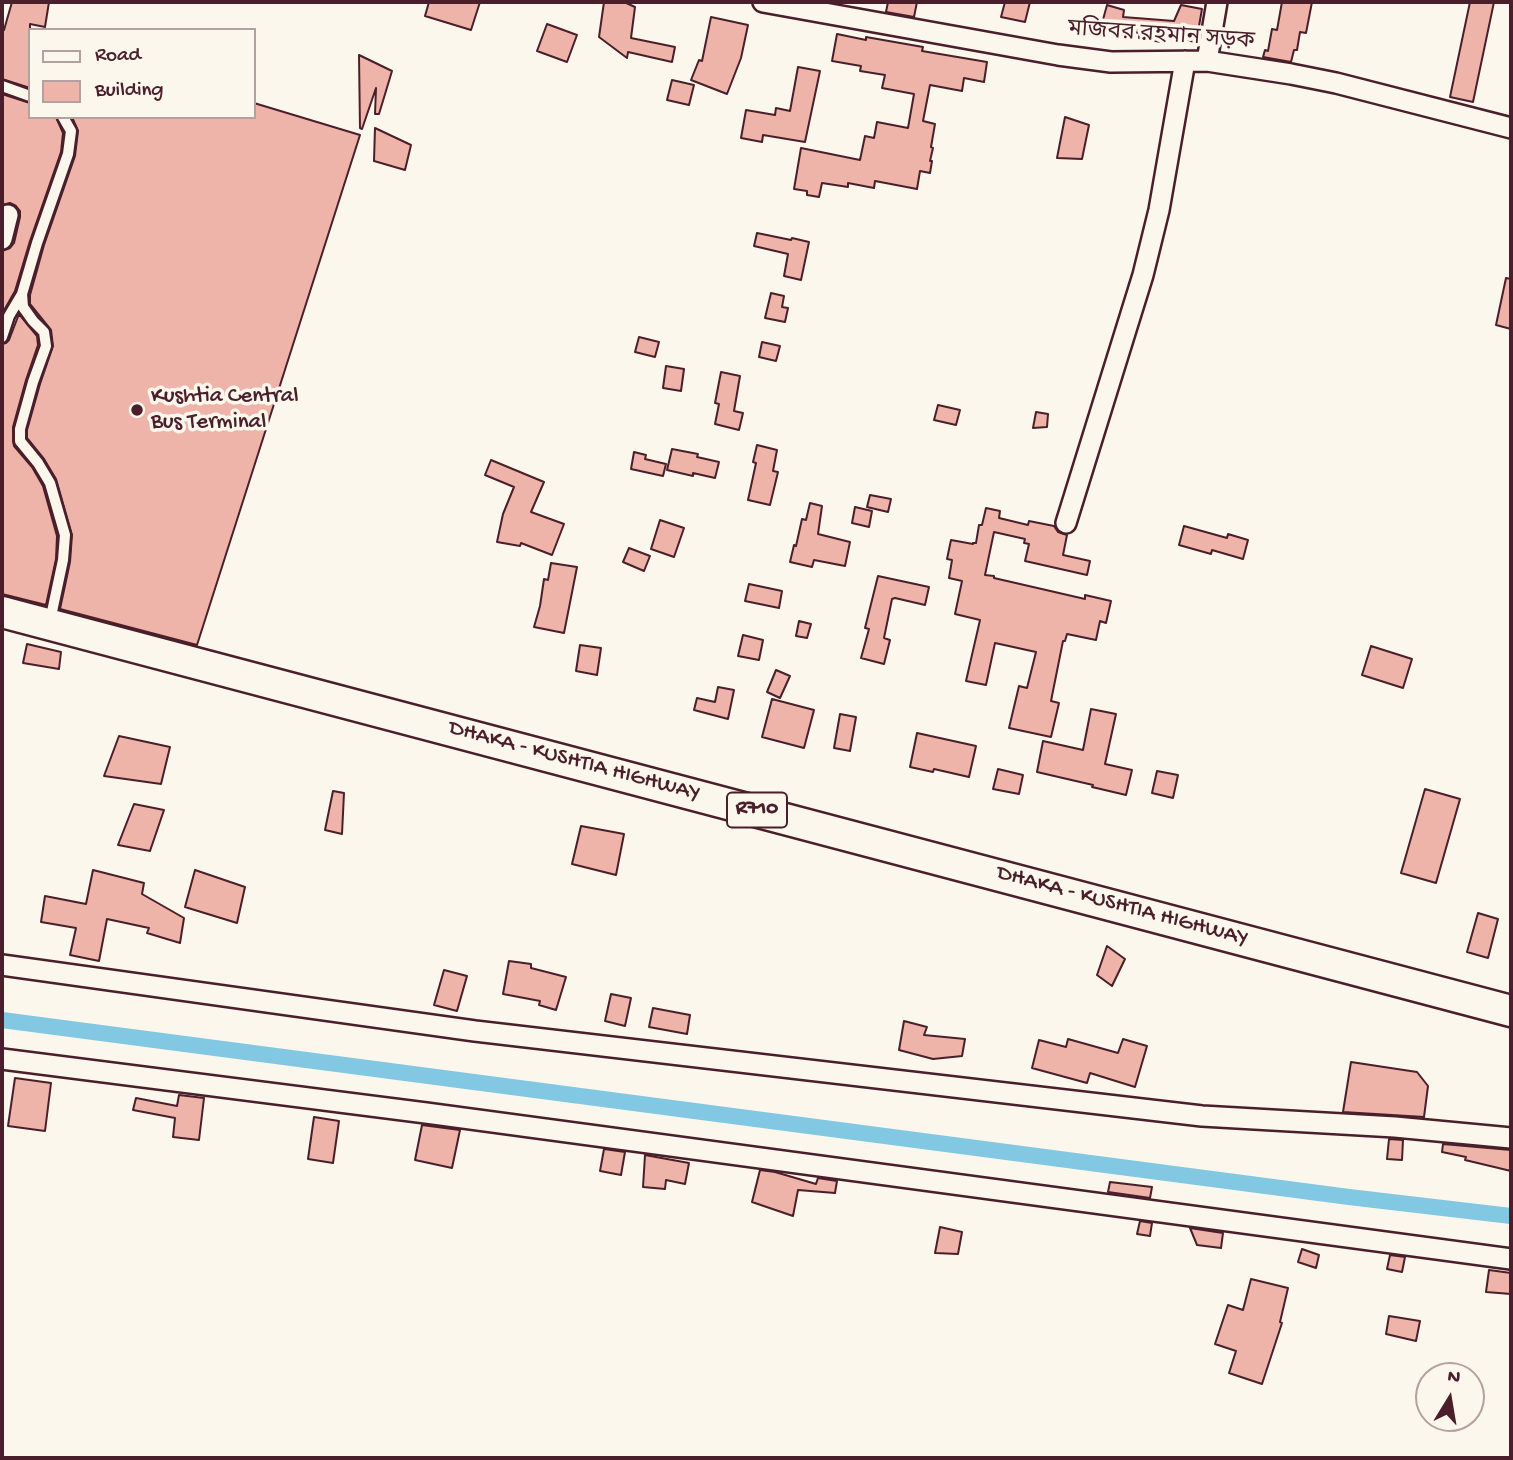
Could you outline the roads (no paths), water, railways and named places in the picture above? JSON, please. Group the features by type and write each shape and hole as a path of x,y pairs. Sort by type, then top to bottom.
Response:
{"main road":[{"name":"DHAKA - KUSHTIA HIGHWAY","path":"2,612 1511,1010"}],"street":[{"name":"মজিবর রহমান সড়ক","path":"762,2 1071,57 1111,62 1207,61 1241,65 1336,83 1511,128"},
{"path":"1207,61 1217,2"},
{"path":"1066,523 1143,275 1159,210 1185,61"},
{"path":"2,239 8,215"},
{"path":"2,965 475,1031 1202,1116 1395,1127 1511,1138"},
{"path":"2,1059 1511,1259"}],"lane":[{"path":"2,86 28,95"},
{"path":"2,337 9,316 22,294 68,154 71,131 64,119"},
{"path":"22,294 23,307 44,332 46,346 20,429 20,441 50,483 65,535 64,560 49,624"}],"waterway":[{"path":"2,1020 1511,1216"}],"place":[{"name":"Kushtia Central Bus Terminal","path":"137,410"}]}
